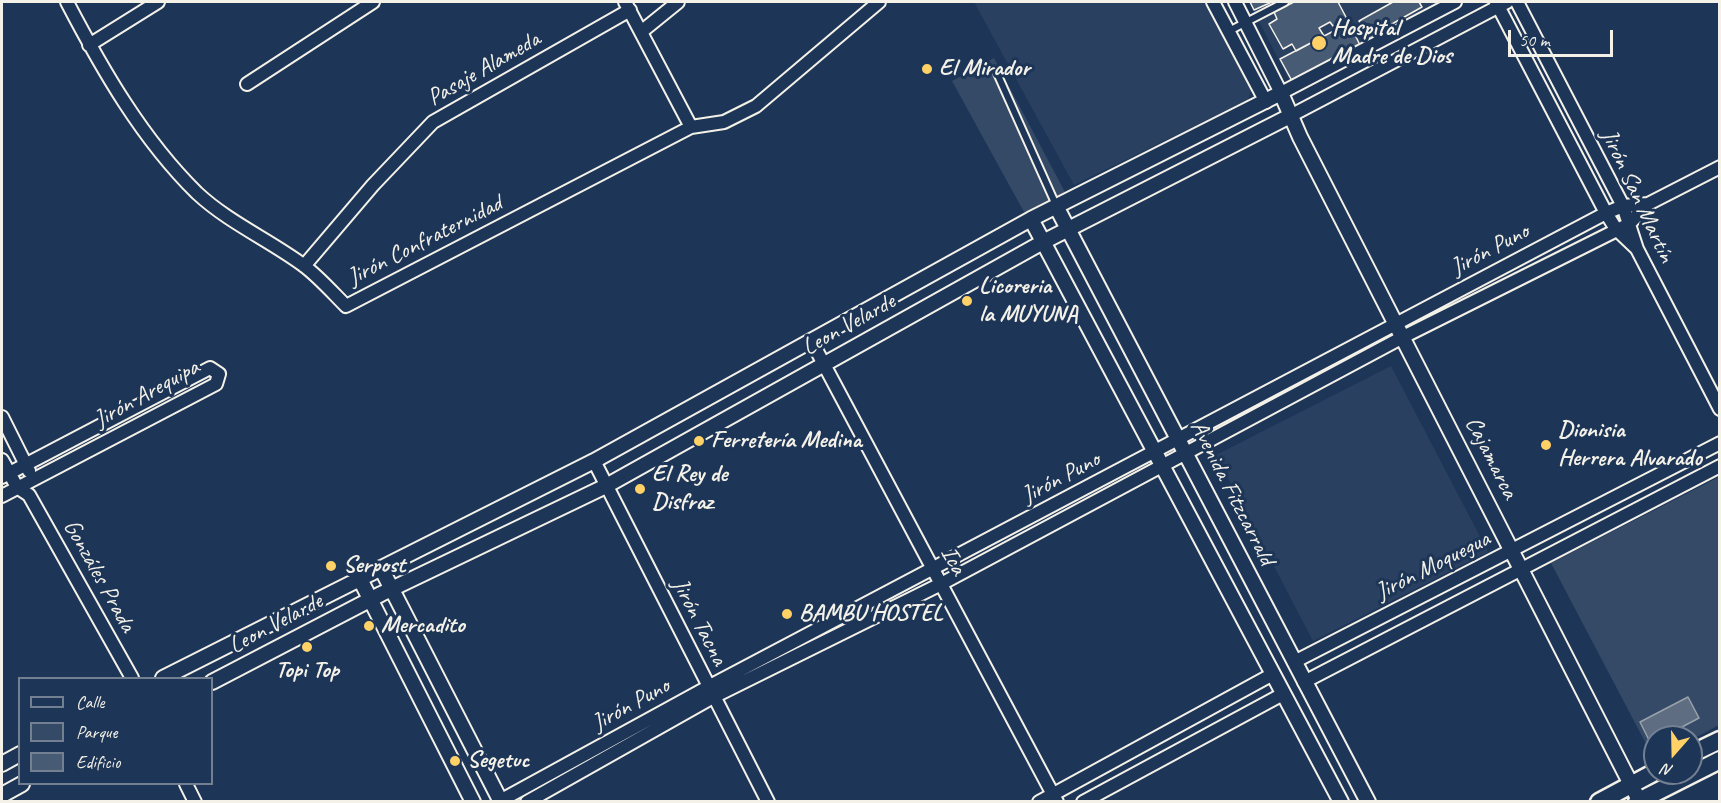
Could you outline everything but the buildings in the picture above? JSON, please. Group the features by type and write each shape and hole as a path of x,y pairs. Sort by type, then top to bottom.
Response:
{"main road":[{"path":"1703,748 1719,740"},
{"path":"1639,801 1719,760"},
{"path":"1599,801 1643,778"}],"street":[{"name":"Jirón Confraternidad","path":"67,2 89,45 130,111 170,164 199,194 304,266 346,306 691,127 724,122 756,106 879,2"},
{"path":"89,45 158,2"},
{"path":"247,84 373,2"},
{"path":"641,32 678,2"},
{"path":"1214,2 1266,102 1285,118"},
{"path":"1235,2 1281,93 1285,118"},
{"name":"Leon Velarde","path":"165,677 594,461 1031,219 1266,102 1455,2"},
{"name":"Jirón San Martín","path":"1517,2 1623,206 1637,249 1719,409"},
{"path":"1500,3 1606,213 1616,229 1637,249"},
{"name":"Leon Velarde","path":"213,681 392,589 606,486 1043,242 1285,118 1500,3"},
{"path":"627,6 691,127"},
{"name":"Pasaje Alameda","path":"304,266 373,185 433,122 627,6"},
{"name":"Cajamarca","path":"1285,118 1300,137 1639,801"},
{"name":"Jirón Puno","path":"527,801 710,692 941,584 1164,467 1403,337 1629,224 1648,204 1719,167"},
{"name":"Jirón Puno","path":"500,801 710,692 933,568 1606,213 1623,206 1648,204"},
{"name":"Avenida Fitzcarrald","path":"1056,206 1368,801"},
{"name":"Avenida Fitzcarrald","path":"1031,219 1157,451 1341,801"},
{"name":"Ica","path":"811,340 1055,798"},
{"name":"Jirón Arequipa","path":"2,496 216,384 219,374 210,368 5,476"},
{"path":"2,417 33,478 29,495"},
{"name":"Jirón Moquegua","path":"1294,662 1719,443"},
{"name":"Gonzáles Prada","path":"2,460 5,476 29,495 131,677"},
{"name":"Jirón Tacna","path":"594,461 710,692 768,801"},
{"name":"Jirón Moquegua","path":"1304,682 1719,466"},
{"path":"381,568 500,801"},
{"path":"360,579 473,801"},
{"path":"1039,801 1055,798 1273,674"},
{"path":"1083,801 1283,694"},
{"path":"2,764 18,755"},
{"path":"2,795 19,785"},
{"path":"187,785 195,801"}],"lane":[{"path":"1229,32 1285,2"},
{"path":"996,71 1056,206"}],"shaded area":[{"path":"974,2 1204,2 1251,90 1248,100 1074,185"},
{"name":"Hospital Madre de Dios","path":"1249,2 1445,2 1291,84"},
{"path":"1391,366 1488,552 1313,641 1216,455"},
{"path":"1688,697 1699,718 1686,725 1643,725 1643,728 1640,722"}],"green space":[{"path":"994,58 1066,194 1024,212 952,81"},
{"path":"1719,477 1719,725 1703,734 1703,725 1643,725 1643,738 1551,563"}],"place":[{"name":"Hospital Madre de Dios","path":"1319,43"},
{"name":"El Mirador","path":"927,69"},
{"name":"Licoreria la MUYUNA","path":"967,301"},
{"name":"Ferretería Medina","path":"699,441"},
{"name":"Dionisia Herrera Alvarado","path":"1546,445"},
{"name":"El Rey de Disfraz","path":"640,489"},
{"name":"Serpost","path":"331,566"},
{"name":"BAMBU HOSTEL","path":"787,614"},
{"name":"Mercadito","path":"369,626"},
{"name":"Topi Top","path":"307,647"},
{"name":"Segetuc","path":"455,761"}]}
